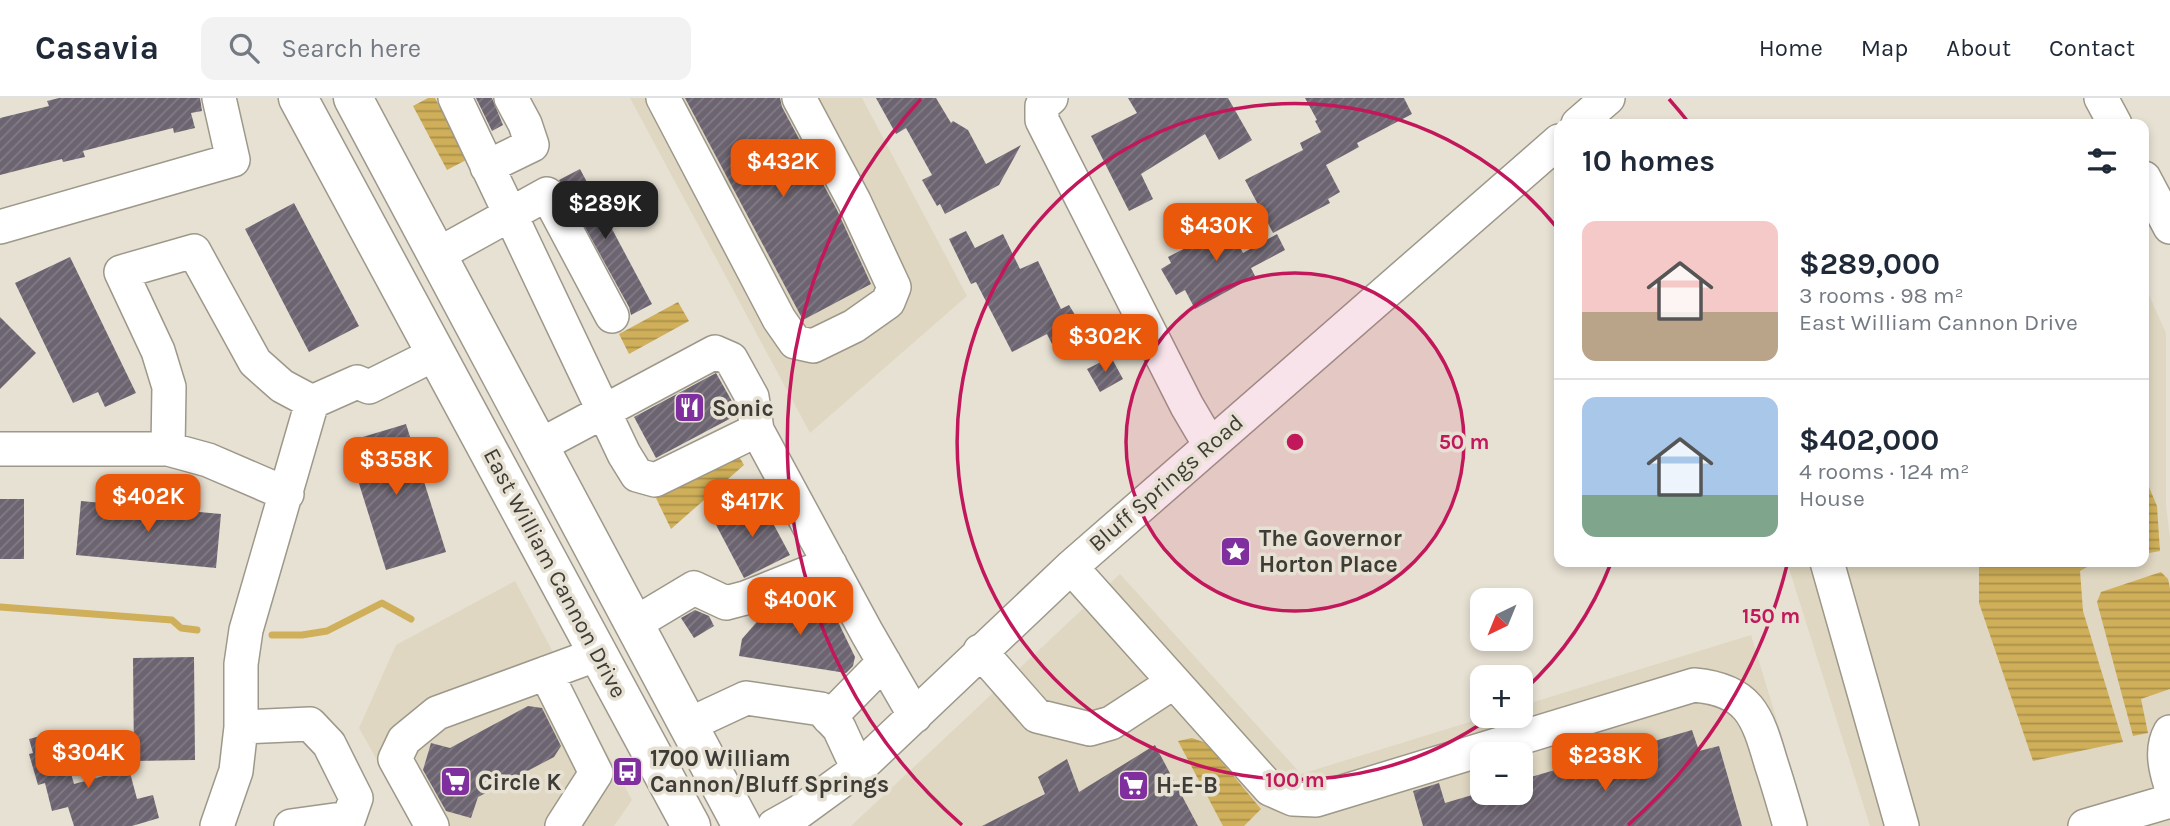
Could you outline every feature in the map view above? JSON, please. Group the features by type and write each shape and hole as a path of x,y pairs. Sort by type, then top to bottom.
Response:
{"main road":[{"name":"East William Cannon Drive","path":"299,98 691,826"},
{"name":"East William Cannon Drive","path":"353,98 742,826"}],"street":[{"path":"0,227 233,160 219,98"},
{"path":"455,98 509,216 624,454 637,475 655,480 757,430"},
{"path":"488,167 532,145 525,124 511,98"},
{"path":"663,98 779,319 794,342 813,346 854,327 888,302 894,287 854,201 799,98"},
{"path":"1051,98 1042,106 1042,120 1187,406 1210,445"},
{"path":"1584,119 1608,98"},
{"path":"2101,98 2112,119"},
{"name":"Bluff Springs Road","path":"775,826 858,769 1071,567 1554,145"},
{"path":"2149,187 2170,227"},
{"path":"437,254 547,194 612,316"},
{"path":"168,449 169,387 158,351 121,271 194,251 255,362 282,386 312,402"},
{"path":"312,402 357,382 361,369 432,344"},
{"path":"539,446 715,352 731,359 752,397 757,430 915,716"},
{"path":"217,826 236,771 241,727 241,664 246,630 312,402"},
{"path":"0,449 168,449 208,460 287,494"},
{"path":"634,624 694,588 726,603 830,564"},
{"path":"1071,567 1270,789 1293,799 1316,800 1694,685 1719,687 1743,702 1759,723 1790,826"},
{"path":"1828,567 1902,826"},
{"path":"980,651 1037,716 1090,729 1111,723 1174,682"},
{"path":"432,826 395,759 404,740 437,713 598,654"},
{"path":"829,718 884,662"},
{"path":"546,673 596,773 562,826"},
{"path":"688,725 746,698 821,709 839,728 858,769"},
{"path":"241,727 310,724 328,744 356,798 349,818 291,826"},
{"path":"2170,732 2165,741 2165,769 2170,783"},
{"path":"2085,826 2170,801"}],"shaded area":[{"path":"428,98 435,98 468,159 447,170 413,106"},
{"path":"630,98 862,98 967,296 810,433"},
{"path":"2149,295 2166,333 2166,506 2170,537 2170,826 1870,826 1789,567 2149,567"},
{"path":"678,302 689,321 629,354 619,334"},
{"path":"737,453 744,465 671,529 656,498"},
{"path":"2149,487 2157,506 2160,551 2149,553"},
{"path":"1979,567 2087,567 2080,571 2083,611 2123,742 2033,761 1979,603"},
{"path":"2161,572 2168,579 2170,588 2170,689 2141,699 2148,733 2133,736 2097,602 2101,592"},
{"path":"1120,574 1301,774 1470,722 1470,728 1533,728 1533,702 1751,635 1809,826 851,826"},
{"path":"515,581 632,800 614,826 414,826 359,728 396,645"},
{"path":"1192,738 1206,743 1261,809 1244,826 1223,826 1178,741"}],"building":[{"path":"59,98 200,98 202,111 191,113 195,128 174,133 173,128 83,151 85,157 63,162 62,159 0,175 0,118 49,106 47,101"},
{"path":"476,98 492,98 503,125 492,131"},
{"path":"685,98 780,98 782,107 837,210 871,284 803,320"},
{"path":"876,98 936,98 951,123 953,121 968,130 986,164 1021,145 999,185 945,214 940,204 937,206 922,180 932,175 906,128 896,134"},
{"path":"1128,98 1228,98 1252,140 1219,160 1205,134 1141,174 1153,199 1129,211 1091,136 1137,113"},
{"path":"1305,98 1404,98 1412,114 1357,143 1359,147 1326,165 1340,192 1328,199 1330,203 1273,233 1245,180 1303,150 1300,143 1321,132"},
{"path":"580,169 652,304 631,315 559,180"},
{"path":"294,203 359,326 309,352 245,229"},
{"path":"1223,215 1243,253 1277,234 1285,250 1251,268 1255,276 1195,309 1185,290 1176,295 1161,269 1171,263 1168,257 1201,240 1196,230"},
{"path":"966,231 975,248 1003,234 1020,269 1038,261 1061,309 1069,305 1083,328 1052,344 1047,334 1012,352 976,282 971,284 949,239"},
{"path":"70,257 136,393 105,407 98,392 73,403 15,283"},
{"path":"0,317 36,353 0,389"},
{"path":"1111,357 1123,379 1100,392 1087,369"},
{"name":"Sonic","path":"716,373 733,403 735,416 656,458 634,417"},
{"path":"406,424 446,552 386,570 346,442"},
{"path":"0,499 24,499 24,559 0,559"},
{"path":"760,499 790,555 744,578 715,523"},
{"path":"81,501 221,514 216,568 76,555"},
{"path":"797,598 829,603 855,657 853,666 846,673 739,656 742,639 767,610"},
{"path":"695,610 709,616 714,626 694,638 681,618"},
{"path":"194,657 195,760 134,761 133,658"},
{"path":"528,706 542,708 561,746 554,757 478,797 471,818 446,811 423,770 431,743 450,748"},
{"path":"1692,730 1699,751 1719,746 1742,826 1423,826 1413,791 1439,783 1445,803 1470,796 1470,805 1533,805 1533,776"},
{"path":"59,731 74,784 129,769 137,799 153,795 159,818 132,826 74,826 68,807 52,811 45,783 38,785 29,754 33,753 29,739"},
{"name":"H-E-B","path":"1155,745 1198,826 982,826 1045,794 1038,777 1067,759 1079,792"}],"waterway":[{"path":"272,635 302,635 327,631 382,603 411,619"},
{"path":"0,607 172,620 181,628 197,630"}],"place":[{"name":"Sonic","path":"689,408"},
{"name":"The Governor Horton Place","path":"1236,551"},
{"name":"1700 William Cannon/Bluff Springs","path":"627,771"},
{"name":"Circle K","path":"455,782"},
{"name":"H-E-B","path":"1133,785"}]}
